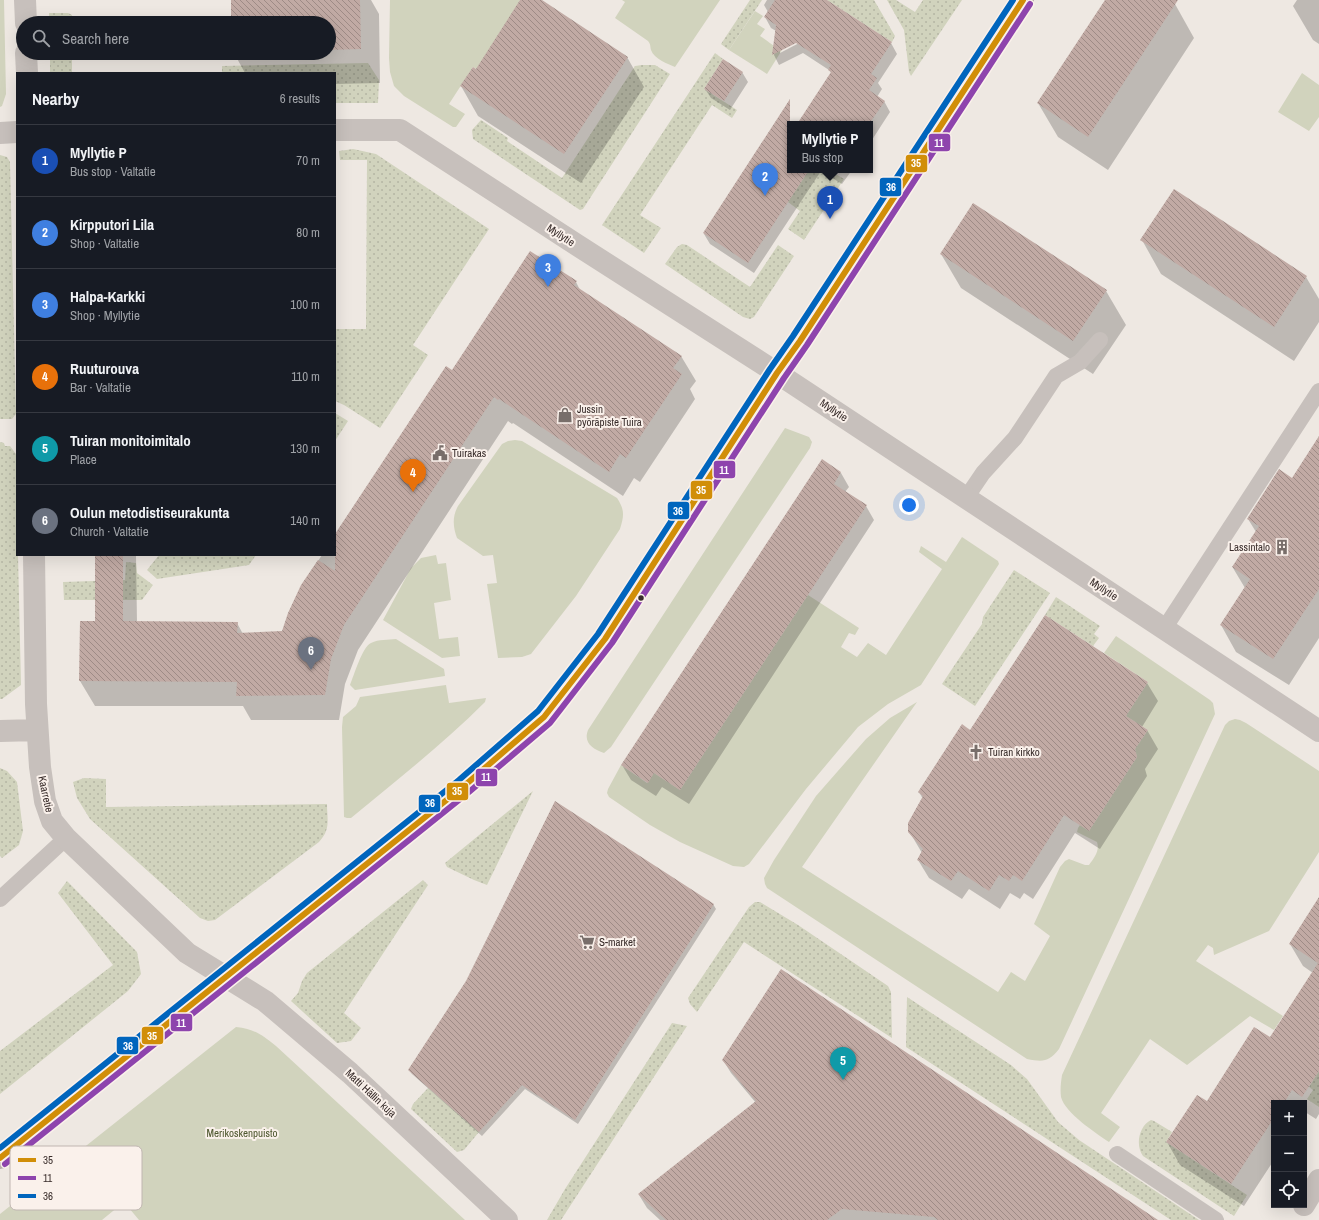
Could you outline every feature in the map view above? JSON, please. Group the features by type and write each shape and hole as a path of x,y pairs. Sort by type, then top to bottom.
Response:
{"street":[{"path":"25,0 26,16"},
{"path":"15,1146 464,786 544,717 605,638 777,373 800,341 1023,0"},
{"path":"26,60 27,72"},
{"name":"Myllytie","path":"336,130 400,130 601,261 777,373 1319,731"},
{"path":"0,133 16,132"},
{"name":"Kaarretie","path":"34,556 37,730 45,801 52,821 66,838 187,953 226,977"},
{"path":"0,731 37,730"},
{"name":"Matti Hällin kuja","path":"226,977 265,1001 350,1073 507,1220"},
{"path":"0,1158 10,1150"},
{"path":"1307,1200 1319,1180"},
{"path":"1294,1220 1302,1208"}],"lane":[{"path":"966,498 983,473 1015,438 1056,376 1080,362 1100,340"},
{"path":"1164,629 1319,391"},
{"path":"0,899 66,838"},
{"path":"1117,1154 1216,1220"}],"green space":[{"path":"0,0 4,0 6,94 2,106 0,107"},
{"path":"390,0 520,0 484,73 473,67 449,104 465,114 456,127 453,127 404,96 394,86 390,72 389,58"},
{"path":"622,0 720,0 675,67 658,59 651,50 648,41 615,18 625,2"},
{"path":"750,0 762,0 729,50 721,44"},
{"path":"827,0 874,0 895,36 892,42"},
{"path":"887,0 896,0 915,12 923,0 962,0 911,76 909,72 904,30"},
{"path":"755,11 763,16 757,24 765,29 760,36 782,50 767,74 729,50"},
{"path":"49,13 68,13 72,16 49,16"},
{"path":"715,53 723,59 704,89 737,110 732,118 712,105 640,215 661,228 644,253 602,225"},
{"path":"50,60 72,60 72,72 50,72"},
{"path":"368,63 379,80 378,103 336,103 336,72 222,72 222,66"},
{"path":"655,65 670,74 583,209 580,210 473,139 472,130 481,120 508,138 507,141 562,178 635,66"},
{"path":"1302,73 1319,85 1319,117 1309,131 1278,112"},
{"path":"353,149 376,154 489,229 413,345 428,355 380,428 336,401 336,329 366,329 367,160 340,160 339,151"},
{"path":"0,155 7,157 10,162 16,414 12,419 0,419"},
{"path":"807,173 834,173 844,179 804,240 788,229 800,211 788,202"},
{"path":"682,244 687,245 750,287 778,245 794,256 754,317 750,319 743,317 665,264 677,247"},
{"path":"336,414 348,421 336,439"},
{"path":"785,428 809,437 812,442 810,448 611,747 604,753 596,750 588,742 588,730"},
{"path":"515,440 522,441 617,498 623,510 623,517 620,529 576,596 531,654 522,657 498,658 487,584 497,583 493,555 483,556 457,538 454,518 458,506 502,444"},
{"path":"0,442 4,443 5,446 10,446 16,454 16,556 18,556 21,685 0,699"},
{"path":"962,537 998,561 999,564 921,685 888,704 858,727 806,789 749,864 744,867 733,866 680,842 650,825 609,797 607,793 608,789 621,765 647,783 654,773 680,790 808,595 859,628 855,635 849,633 841,647 857,657 868,643 886,655 942,569 919,552 921,546 946,562"},
{"path":"436,555 438,564 446,563 451,600 434,603 439,639 458,637 460,656 442,658 383,620 411,568 421,558"},
{"path":"158,556 255,556 249,565 157,579 147,570"},
{"path":"126,562 136,563 137,573 153,585 142,600 64,600 63,582 125,580"},
{"path":"1014,570 1050,593 975,706 942,684 982,624 983,617"},
{"path":"1056,597 1100,626 1094,634 1099,638 1093,646 1045,615"},
{"path":"1116,636 1210,700 1213,703 1215,714 1059,1049 1049,1059 1037,1061 1027,1059 767,888 764,878 816,796 866,739 890,718 917,702 802,867 998,992 1011,972 1025,981 1050,936 1034,924 1060,867 1069,859 1089,865 1095,857 1098,848 1097,842 1077,832 1078,828 1080,825 1089,831 1137,757 1135,749 1148,730 1126,716 1148,682 1104,653"},
{"path":"396,639 444,669 445,676 355,690 350,685 364,650 371,643"},
{"path":"446,685 449,703 486,698 485,702 403,776 351,818 344,817 343,717 356,706 360,697"},
{"path":"1235,719 1246,723 1319,771 1319,852 1269,931 1214,955 1213,948 1208,945 1196,961 1283,1016 1274,1030 1250,1016 1187,1065 1150,1039 1101,1113 1120,1127 1109,1142 1068,1110 1061,1097 1062,1075 1225,725 1229,721"},
{"path":"0,768 7,771 17,782 23,831 19,845 2,858 0,856"},
{"path":"84,778 106,779 106,807 327,804 327,828 319,842 215,920 208,921 200,918 90,819 77,798 73,782"},
{"path":"533,791 487,885 447,867 445,863"},
{"path":"423,880 428,885 344,1013 361,1028 351,1041 337,1043 291,1001 298,993 302,981 307,973"},
{"path":"67,881 137,952 141,974 128,991 0,1094 0,1051 113,965 58,893"},
{"path":"755,902 760,902 798,925 888,986 891,992 892,1038 744,942 697,1012 690,1004 688,998 749,907"},
{"path":"907,997 1011,1065 1027,1079 1058,1122 1079,1140 1199,1220 1171,1220 906,1047"},
{"path":"672,1023 687,1026 561,1220 547,1220 565,1189"},
{"name":"Merikoskenpuisto","path":"236,1027 248,1029 258,1033 276,1046 465,1220 139,1220 131,1210 142,1210 142,1146 86,1146"},
{"path":"1319,1071 1319,1107 1307,1099 1313,1090 1309,1087"},
{"path":"428,1088 479,1132 464,1150 457,1152 411,1109 413,1104"},
{"path":"1151,1120 1172,1132 1166,1142 1247,1195 1234,1216 1143,1156 1139,1147 1141,1131"},
{"name":"Merikoskenpuisto","path":"10,1206 10,1210 114,1210 102,1220 0,1220 0,1214"}],"building":[{"path":"231,0 360,0 361,49 336,50 336,16 231,16"},
{"path":"520,0 542,0 628,57 564,154 460,86 473,67 476,69"},
{"path":"775,0 827,0 892,42 871,74 877,78 869,90 885,101 871,121 799,121 831,72 828,70 831,65 796,43 772,55 776,25 764,17"},
{"path":"1105,0 1178,0 1088,137 1037,103"},
{"path":"723,59 743,72 724,101 704,89"},
{"path":"790,99 790,121 787,121 787,173 807,173 748,263 703,233"},
{"path":"1174,189 1307,276 1274,327 1140,240"},
{"path":"973,203 1107,290 1073,341 940,254"},
{"path":"530,251 577,281 574,285 682,356 673,368 682,374 626,458 620,454 609,472 494,397 344,625 331,659 325,695 236,696 237,682 79,681 80,621 95,621 95,556 123,556 123,621 238,622 237,633 282,631 288,613 301,585 318,560 335,571 336,532 446,366 452,370"},
{"name":"Lassintalo","path":"1319,436 1319,589 1273,659 1220,625 1250,579 1232,567 1259,526 1247,519 1279,469 1292,478"},
{"path":"822,459 841,472 834,484 867,505 680,790 654,773 648,783 621,765"},
{"name":"Tuiran kirkko","path":"1045,615 1148,682 1126,716 1148,730 1135,749 1137,757 1089,831 1064,815 1022,881 1013,875 1009,881 999,875 989,891 958,871 951,881 917,860 923,849 908,832 908,823 923,796 918,792 962,724 970,730"},
{"name":"S-market","path":"555,801 714,904 575,1120 522,1085 479,1132 408,1070 466,981"},
{"path":"1319,897 1319,1071 1302,1097 1292,1090 1286,1100 1271,1100 1271,1123 1231,1184 1166,1142 1197,1095 1207,1101 1254,1027 1270,1037 1318,963 1289,944"},
{"path":"781,969 1158,1220 938,1220 934,1217 842,1209 827,1220 666,1220 638,1194 756,1101 722,1060"}],"transit line":[{"name":"36","path":"0,1148 459,780 538,711 598,634 770,369 1013,0"},
{"name":"35","path":"15,1146 464,786 544,717 605,639 777,373 800,341 1023,0"},
{"name":"11","path":"27,1146 469,792 550,723 612,643 1030,4"},
{"name":"35","path":"0,1158 10,1150"},
{"name":"11","path":"5,1164 10,1160"}],"place":[{"name":"Kirpputori Lila","path":"765,196"},
{"name":"Myllytie P","path":"830,219"},
{"name":"Halpa-Karkki","path":"548,287"},
{"name":"Jussin pyöräpiste Tuira","path":"565,415"},
{"name":"Tuirakas","path":"440,453"},
{"name":"Ruuturouva","path":"413,492"},
{"name":"Lassintalo","path":"1282,547"},
{"name":"Oulun metodistiseurakunta","path":"311,670"},
{"name":"Tuiran kirkko","path":"976,752"},
{"name":"S-market","path":"587,942"},
{"name":"Tuiran monitoimitalo","path":"843,1080"}]}
